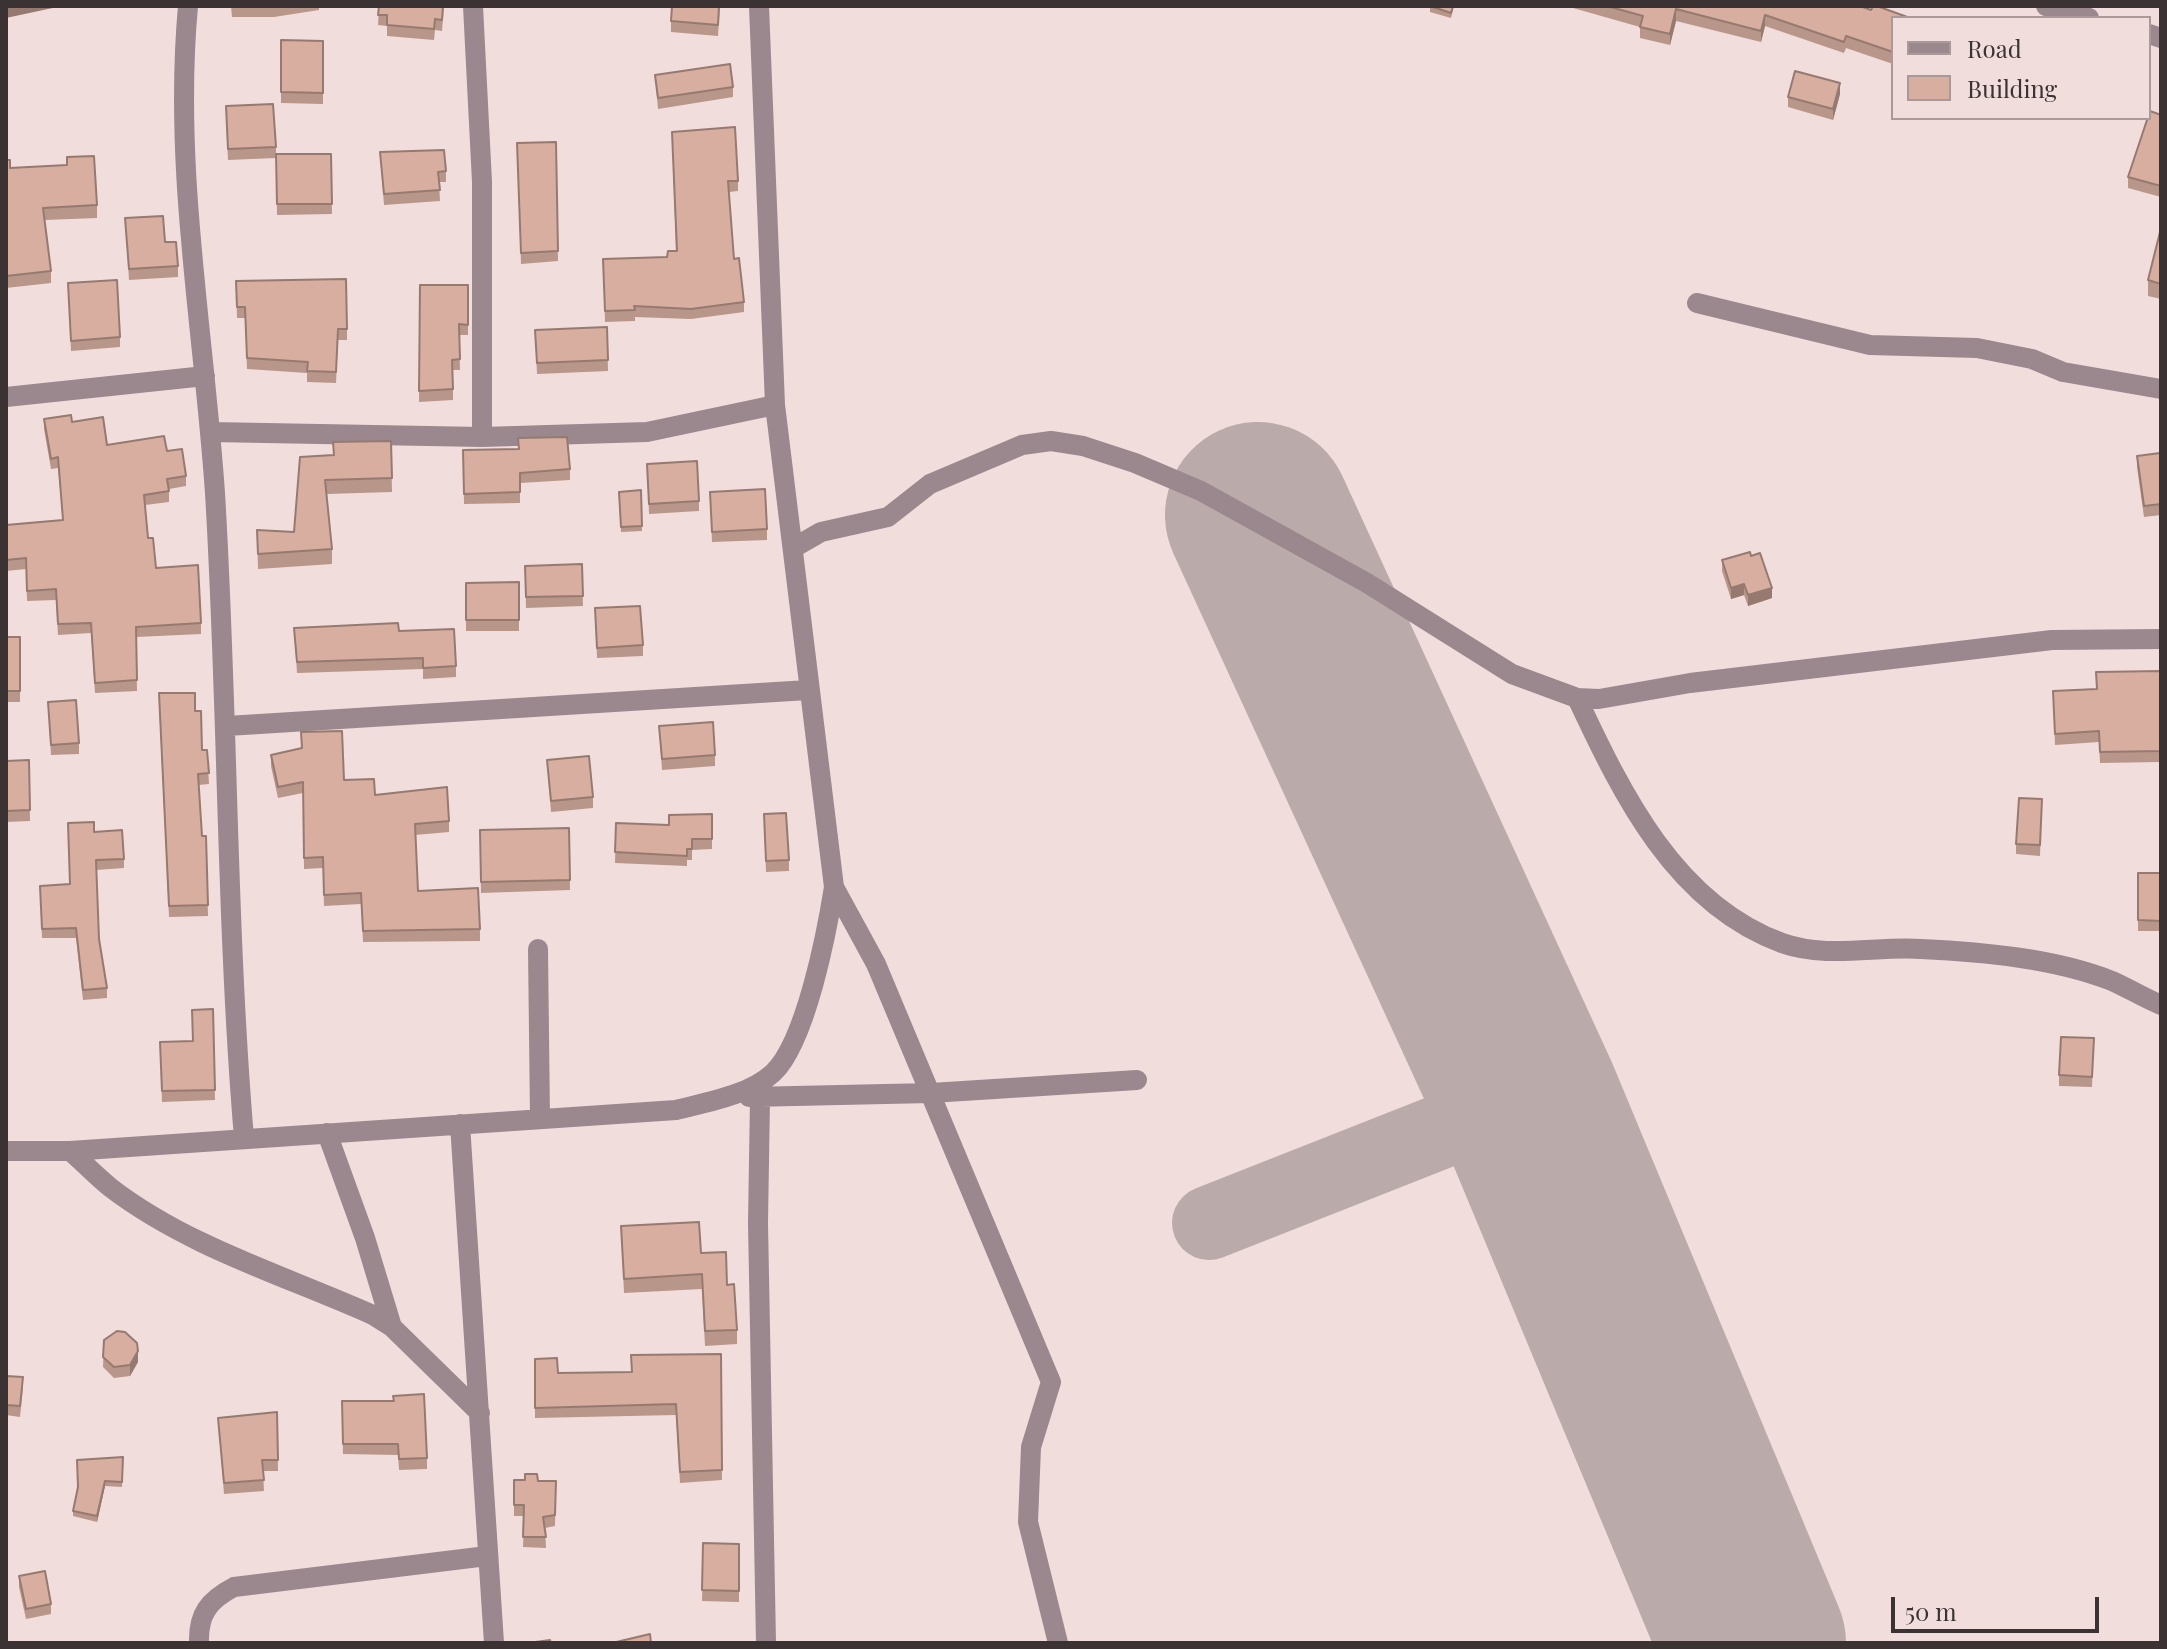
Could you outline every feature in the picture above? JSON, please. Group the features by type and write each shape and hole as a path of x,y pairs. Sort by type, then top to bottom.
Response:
{"street":[{"path":"188,6 182,133 211,432 244,1138"},
{"path":"473,6 482,182 482,437"},
{"path":"6,1151 70,1151 676,1110 733,1095 774,1072 801,1024 826,931 834,887 808,690 795,547 775,405 759,6"},
{"path":"2046,6 2082,16"},
{"path":"1697,303 1870,345 1977,348 2032,359 2063,372 2161,389"},
{"path":"6,397 205,376"},
{"path":"211,432 482,437 647,432 775,405"},
{"path":"795,547 821,532 888,517 930,484 1022,445 1051,441 1083,446 1201,491 1367,583 1512,674 1577,698 1599,699 1705,681 2052,640 2161,639"},
{"path":"227,726 808,690"},
{"path":"1577,698 1629,806 1669,858 1718,908 1765,935 1784,944 1820,950 1919,948 2035,962 2113,982 2161,1005"},
{"path":"834,887 876,964 1051,1382 1031,1447 1028,1522 1058,1643"},
{"path":"538,949 540,1118"},
{"path":"733,1095 760,1099 931,1093 1137,1080"},
{"path":"760,1099 758,1223 766,1643"},
{"path":"460,1124 494,1643"},
{"path":"327,1133 365,1238 392,1327"},
{"path":"70,1151 112,1189 180,1230 229,1255 373,1315 392,1327 480,1413"},
{"path":"199,1643 202,1612 214,1597 234,1587 487,1556"}],"building":[{"path":"379,6 443,6 442,20 435,19 434,29 387,25 387,15 378,15"},
{"path":"672,6 719,6 718,25 671,21"},
{"path":"1430,6 1453,6 1451,13"},
{"path":"1607,6 1860,6 1871,10 1877,6 1904,16 1891,16 1891,51 1846,36 1844,42 1765,15 1761,31 1676,9 1670,34 1640,27 1643,16"},
{"path":"281,40 323,41 323,93 281,92"},
{"path":"730,64 733,87 658,98 655,75"},
{"path":"1795,71 1840,83 1833,109 1788,97"},
{"path":"273,104 276,147 228,149 226,106"},
{"path":"2151,111 2161,115 2161,186 2128,177 2147,120 2151,120"},
{"path":"735,127 738,181 728,181 734,259 739,258 744,302 691,309 634,306 635,310 605,311 603,259 667,257 668,251 677,251 672,132"},
{"path":"556,142 558,251 521,253 517,143"},
{"path":"444,150 446,171 438,172 440,190 384,194 380,152"},
{"path":"276,154 331,154 332,204 277,204"},
{"path":"94,156 97,205 43,208 51,271 6,276 6,160 10,160 10,168 67,165 67,157"},
{"path":"163,216 165,242 176,242 178,266 129,269 125,218"},
{"path":"2161,228 2161,284 2148,280"},
{"path":"346,279 347,329 338,329 336,372 307,371 308,362 247,358 245,307 237,307 236,281"},
{"path":"117,280 120,337 71,341 68,283"},
{"path":"420,285 468,285 468,325 459,324 460,359 452,360 453,389 419,391"},
{"path":"607,327 608,360 537,363 535,330"},
{"path":"71,415 72,422 103,417 107,445 164,436 167,451 182,449 186,476 167,479 169,491 144,495 148,538 153,538 156,568 198,565 201,623 136,627 137,680 95,683 91,623 58,624 56,589 27,591 26,558 6,560 6,525 63,520 58,457 51,459 44,419"},
{"path":"567,437 570,469 520,473 520,492 464,494 463,450 519,449 518,438"},
{"path":"391,441 392,478 325,480 332,549 258,554 257,530 294,532 300,457 334,455 333,442"},
{"path":"2160,453 2161,504 2144,506 2137,456"},
{"path":"697,461 699,501 649,504 647,464"},
{"path":"765,489 767,529 712,532 710,492"},
{"path":"641,490 642,526 621,527 619,492"},
{"path":"1750,552 1751,556 1760,553 1772,588 1748,595 1744,584 1731,588 1722,560"},
{"path":"582,564 583,596 526,597 525,566"},
{"path":"519,582 519,620 466,620 466,583"},
{"path":"640,606 643,645 597,648 595,608"},
{"path":"398,623 399,631 454,629 456,666 423,668 423,658 297,662 294,628"},
{"path":"6,637 20,637 20,691 6,691"},
{"path":"2161,671 2161,751 2100,752 2099,731 2055,734 2053,691 2097,689 2096,672"},
{"path":"159,693 195,693 195,711 201,711 202,750 207,750 209,773 198,774 202,836 206,836 208,905 169,906"},
{"path":"76,700 79,743 51,745 48,702"},
{"path":"713,722 715,755 662,759 659,726"},
{"path":"342,731 344,780 374,779 375,795 447,787 449,821 415,824 418,891 478,888 480,929 363,931 361,893 324,895 323,857 304,858 303,782 278,787 271,755 302,748 301,732"},
{"path":"589,756 593,797 551,801 547,760"},
{"path":"29,760 30,810 6,811 6,761"},
{"path":"2019,798 2042,799 2040,845 2016,844"},
{"path":"786,813 789,860 766,861 764,814"},
{"path":"712,814 712,839 692,839 692,849 687,849 687,856 615,852 616,823 669,825 669,815"},
{"path":"94,822 94,832 122,830 124,859 96,860 99,939 107,988 83,990 76,928 42,929 40,886 70,884 68,823"},
{"path":"569,828 570,880 481,882 480,830"},
{"path":"2138,873 2161,873 2161,921 2138,920"},
{"path":"213,1009 215,1090 162,1091 160,1042 193,1041 192,1010"},
{"path":"2061,1037 2094,1038 2092,1077 2059,1075"},
{"path":"699,1222 701,1253 726,1252 727,1285 734,1284 737,1330 705,1331 702,1274 624,1279 621,1226"},
{"path":"117,1331 125,1332 137,1343 138,1351 130,1365 114,1367 103,1357 104,1340"},
{"path":"721,1354 722,1470 680,1472 676,1404 535,1408 535,1359 557,1358 558,1373 632,1372 631,1355"},
{"path":"6,1376 23,1377 20,1406 6,1405"},
{"path":"424,1394 427,1458 399,1459 398,1444 343,1444 342,1401 394,1401 393,1396"},
{"path":"277,1412 278,1460 262,1460 264,1480 224,1483 218,1418"},
{"path":"123,1457 122,1482 105,1481 97,1516 73,1511 78,1487 77,1460"},
{"path":"525,1474 537,1474 538,1481 556,1481 555,1515 543,1517 546,1537 523,1537 524,1505 514,1505 514,1480 525,1480"},
{"path":"703,1543 739,1544 739,1591 702,1590"},
{"path":"45,1571 51,1604 26,1609 19,1576"},
{"path":"650,1634 651,1643 612,1643"}],"taxiway":[{"path":"1209,1223 1526,1098"}],"runway":[{"path":"1258,515 1526,1098 1753,1643"}]}
